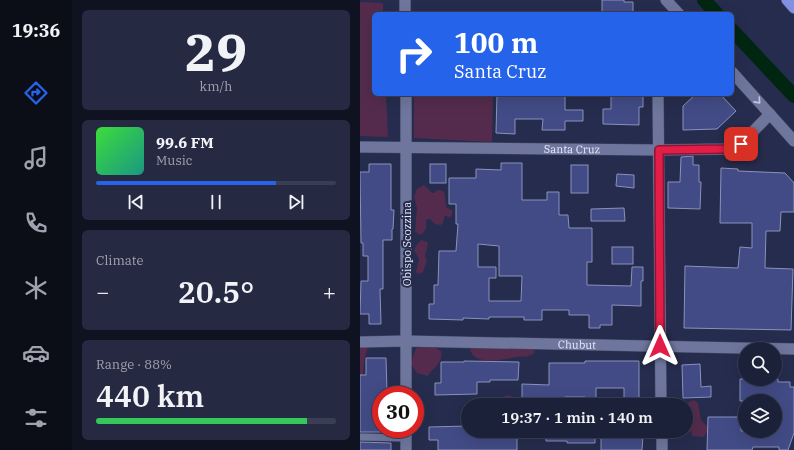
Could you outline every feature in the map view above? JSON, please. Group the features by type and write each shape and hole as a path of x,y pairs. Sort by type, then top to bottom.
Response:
{"highway":[{"path":"787,0 794,8"}],"street":[{"path":"405,0 405,12"},
{"path":"666,0 677,12"},
{"path":"734,74 794,141"},
{"name":"Obispo Scozzina","path":"406,96 406,386"},
{"path":"658,96 661,398"},
{"name":"Santa Cruz","path":"360,147 407,149 725,149 741,144 770,114"},
{"name":"Chubut","path":"360,342 406,341 794,349"},
{"path":"406,438 406,450"},
{"path":"662,438 662,450"}],"lane":[{"path":"360,437 372,436"}],"shaded area":[{"path":"360,2 383,3 383,12 372,12 372,96 386,96 388,137 360,136"},
{"path":"414,96 493,96 492,142 414,138"},
{"path":"424,185 432,193 438,190 443,191 446,207 453,211 450,218 445,215 441,225 435,224 430,219 427,219 426,229 420,235 415,232 417,208 414,197 417,189"},
{"path":"422,240 428,244 425,255 427,261 423,272 418,274 416,272 419,259 414,250 418,243"},
{"path":"360,344 367,345 368,347 364,361 363,375 360,378"},
{"path":"432,346 441,351 442,355 440,362 428,376 417,373 411,364 416,348"},
{"path":"481,346 532,348 535,352 526,356 496,360 482,360 472,354 470,349"},
{"path":"507,395 512,396 513,398 502,398"},
{"path":"693,400 698,403 701,420 708,427 704,437 693,436"}],"building":[{"path":"602,0 624,0 624,2 633,2 633,12 602,12"},
{"path":"497,96 565,96 565,110 583,110 583,121 565,121 565,130 542,130 543,119 515,119 515,134 496,133"},
{"path":"611,96 643,96 643,107 639,107 639,125 603,124 603,109 611,109"},
{"path":"694,96 722,96 736,111 717,129 683,130 683,106"},
{"path":"693,156 693,165 699,165 699,182 701,182 700,209 668,208 668,182 680,182 681,157"},
{"path":"501,163 522,163 522,200 547,200 547,192 559,192 559,215 568,215 569,228 592,228 592,262 587,262 587,285 631,286 632,267 643,267 643,281 641,281 641,306 612,305 612,325 600,325 600,328 589,328 589,315 569,315 569,310 542,310 542,320 524,320 524,317 489,317 489,319 463,318 463,320 429,319 429,304 434,304 434,285 438,285 439,251 456,251 458,224 456,224 456,204 449,204 449,178 476,178 476,169 501,170","holes":["478,244 499,246 499,276 522,276 521,301 489,301 489,278 496,278 496,267 478,267"]},
{"path":"369,164 391,164 391,210 394,210 393,229 392,240 383,240 383,289 380,289 381,324 369,324 369,314 360,314 361,281 368,281 368,256 363,256 363,243 361,243 360,172 369,172"},
{"path":"430,164 446,164 446,183 430,183"},
{"path":"571,165 588,165 588,193 571,193"},
{"path":"721,168 738,169 738,171 785,173 794,183 794,212 781,212 780,231 766,231 765,268 793,269 791,330 684,328 685,266 738,268 740,247 752,248 752,223 720,223"},
{"path":"617,174 634,175 634,188 616,186"},
{"path":"624,208 625,221 591,221 591,209"},
{"path":"612,247 633,247 633,264 612,264"},
{"path":"366,358 386,358 387,386 372,386 372,432 360,432 360,375 366,375"},
{"path":"585,361 639,361 639,398 624,398 624,388 596,388 596,398 522,398 522,384 549,385 549,363 585,363"},
{"path":"441,362 519,362 518,380 490,380 490,382 477,382 477,394 435,395 435,383 441,383"},
{"path":"700,364 701,387 711,386 711,397 683,398 682,365"},
{"path":"782,382 790,382 790,387 794,387 794,433 788,450 779,450 779,447 753,447 752,450 707,450 708,417 738,417 738,438 782,438 782,394 740,394 740,386 782,386"},
{"path":"461,426 461,438 517,438 517,450 438,450 438,440 429,440 429,427"},
{"path":"546,438 595,438 595,443 546,441"},
{"path":"601,438 643,438 642,450 601,450"},
{"path":"360,442 391,443 391,450 360,450"}],"waterway":[{"path":"704,0 715,12"},
{"path":"734,32 794,96"}],"route":[{"path":"660,346 659,150 725,149 741,144"}]}
